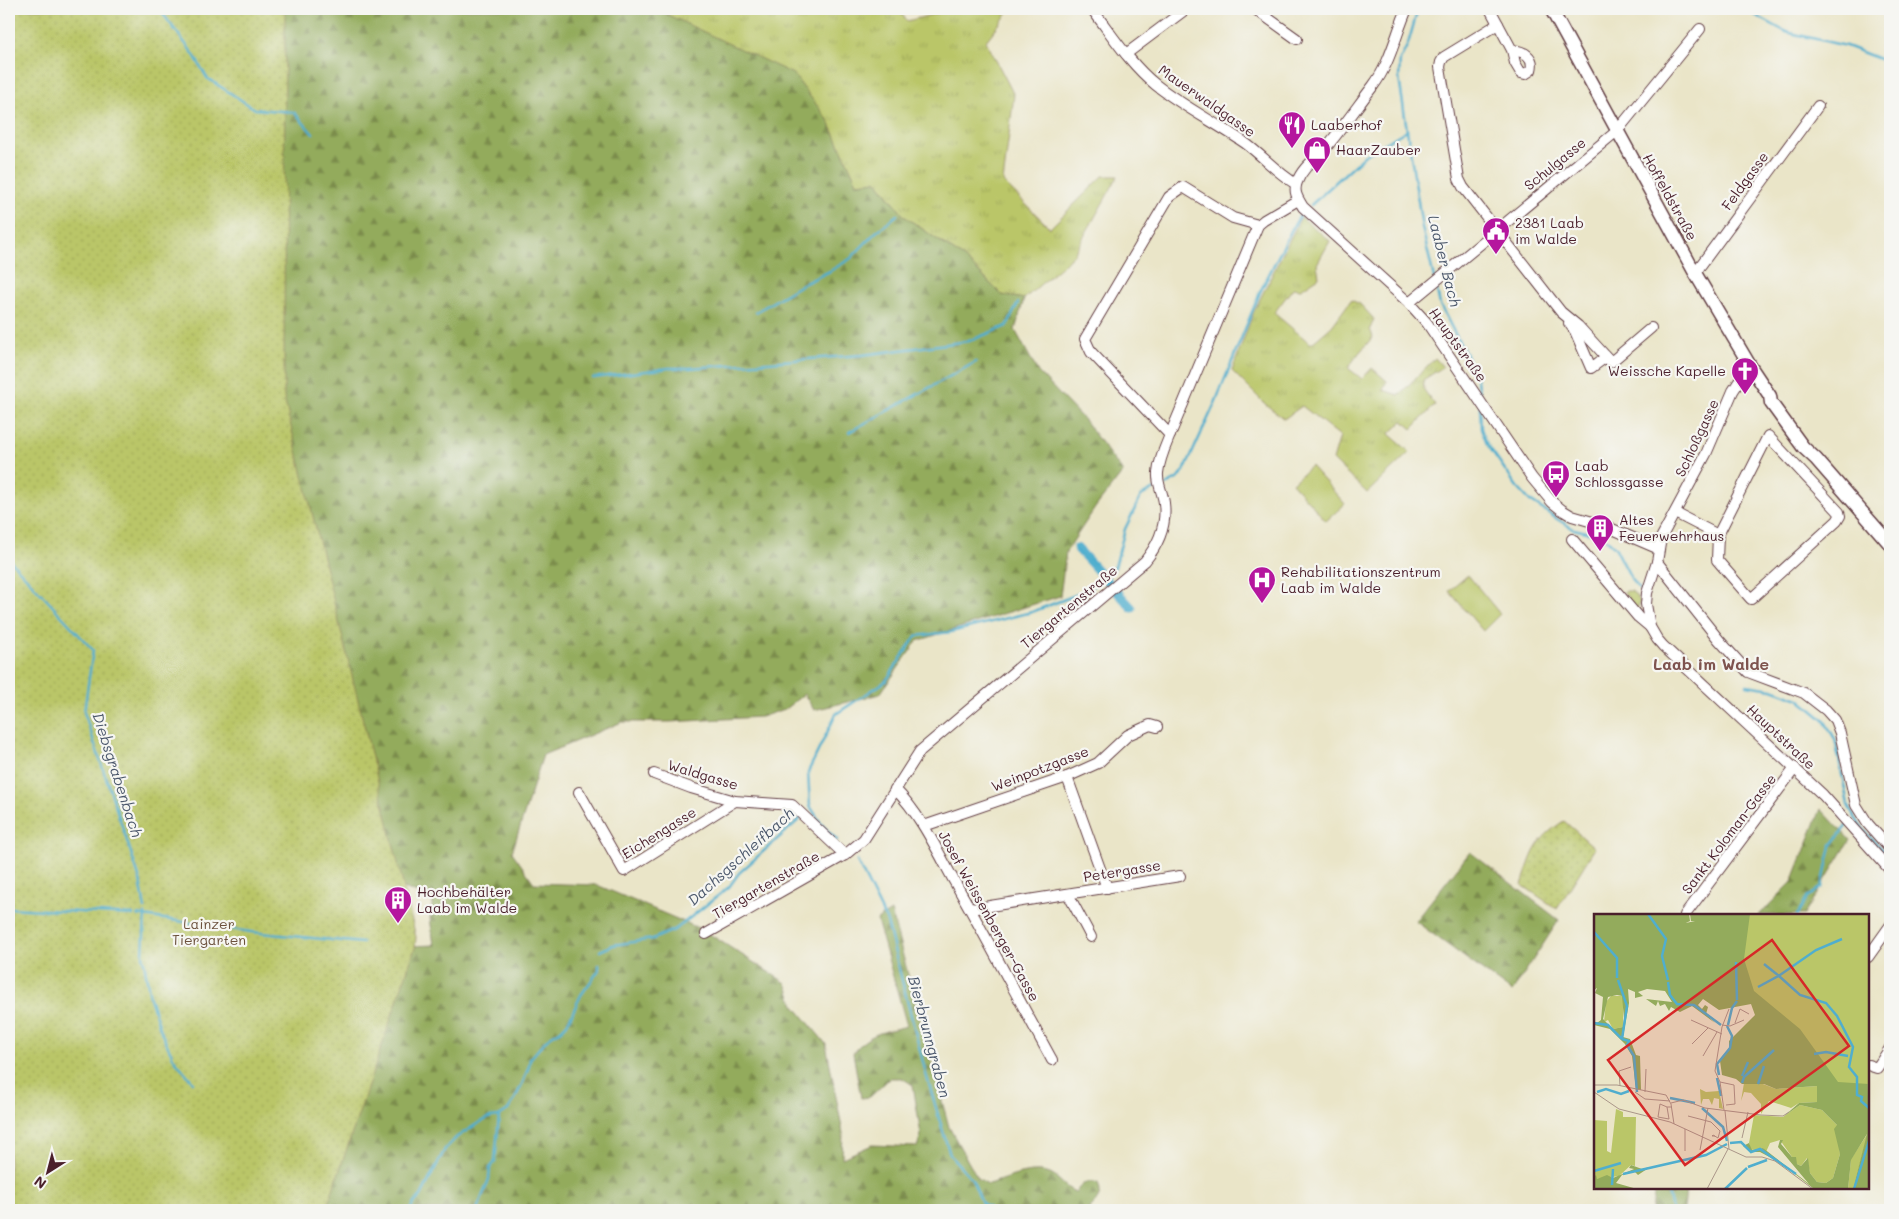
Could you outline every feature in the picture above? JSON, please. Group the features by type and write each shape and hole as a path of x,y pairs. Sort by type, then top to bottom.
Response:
{"main road":[{"name":"Hoffeldstraße","path":"1551,9 1695,274 1752,369 1770,396 1777,399 1809,443 1816,459 1890,544"}],"street":[{"name":"Mauerwaldgasse","path":"1092,9 1126,54 1156,84 1254,149 1280,174 1296,184"},
{"path":"1126,54 1186,9"},
{"path":"1255,9 1296,40"},
{"path":"1170,435 1091,352 1085,339 1169,197 1183,187 1233,218 1258,225 1298,200 1296,184 1302,172 1324,149 1374,85 1383,70 1407,9"},
{"path":"1490,9 1512,50"},
{"path":"1498,24 1444,58 1441,62 1440,66 1459,179 1468,194 1498,229 1575,331 1591,368 1606,357"},
{"name":"Schulgasse","path":"1409,303 1617,131 1700,29"},
{"name":"Feldgasse","path":"1695,274 1818,106"},
{"name":"Hauptstraße","path":"1298,200 1409,303 1427,323 1532,478 1562,510 1572,516 1626,534 1659,549 1657,562 1648,586 1646,604 1650,627"},
{"name":"Tiergartenstraße","path":"706,934 845,855 864,839 920,751 1144,561 1155,548 1161,534 1164,503 1158,474 1160,460 1258,225"},
{"path":"1561,312 1578,326 1611,362 1651,328"},
{"name":"Schloßgasse","path":"1659,549 1661,538 1706,454 1733,391 1740,380 1752,369"},
{"path":"1768,436 1839,512 1840,516 1838,521 1752,600 1717,560 1718,535 1768,436"},
{"path":"1675,513 1718,535"},
{"name":"Hauptstraße","path":"1572,539 1638,616 1650,627 1663,646 1823,795 1890,870"},
{"path":"1657,562 1719,640 1748,672 1804,693 1826,710 1835,720 1840,733 1856,805 1868,824 1890,848"},
{"name":"Weinpotzgasse","path":"924,826 1067,777 1098,763 1128,735 1150,725 1157,727"},
{"name":"Sankt Koloman-Gasse","path":"1686,914 1795,768"},
{"name":"Waldgasse","path":"654,774 690,788 735,801 792,805 845,855"},
{"path":"1067,777 1107,888"},
{"name":"Josef Weissenberger-Gasse","path":"895,789 907,801 924,826 1052,1060"},
{"name":"Eichengasse","path":"579,792 624,871 735,801"},
{"name":"Petergasse","path":"971,909 1180,876"},
{"name":"Petergasse","path":"1068,894 1091,937"},
{"path":"1869,956 1890,926"},
{"path":"1873,1066 1890,1048"}],"green space":[{"path":"9,9 659,9 793,74 828,120 857,183 877,181 904,216 965,259 1002,295 1024,299 1015,330 1038,372 1084,420 1123,472 1095,508 1066,552 1060,596 917,641 880,694 814,710 804,694 785,709 761,717 670,722 622,722 543,755 512,852 534,883 597,885 703,930 786,983 794,1005 826,1044 843,1133 842,1158 872,1145 917,1147 921,1135 913,1085 902,1078 890,1078 870,1097 861,1098 853,1053 870,1037 907,1026 877,920 891,911 949,1127 979,1179 988,1184 1027,1173 1042,1172 1054,1176 1076,1192 1085,1183 1098,1183 1100,1194 1090,1208 1092,1210 318,1210 412,946 434,945 430,918 433,899 404,888"},
{"name":"Lainzer Tiergarten","path":"9,9 285,9 284,398 416,937 415,948 326,1210 9,1210"},
{"path":"659,9 898,9 907,21 954,9 1011,9 986,41 1014,95 1003,182 1050,228 1103,176 1118,176 1073,256 1024,299 1002,295 965,259 904,216 877,181 857,183 828,120"},
{"path":"1301,217 1330,241 1317,264 1319,277 1301,289 1293,288 1274,313 1311,344 1332,326 1351,300 1360,304 1374,319 1370,329 1373,337 1348,368 1362,379 1372,368 1387,381 1383,390 1399,395 1435,358 1443,367 1423,380 1424,390 1435,405 1412,429 1403,421 1389,434 1410,452 1367,493 1333,460 1340,436 1302,406 1284,419 1265,404 1232,371 1254,311"},
{"path":"1311,466 1345,504 1326,521 1292,483"},
{"path":"1468,575 1500,614 1483,631 1449,591"},
{"path":"1632,591 1640,601 1637,610 1624,593"},
{"path":"1821,809 1850,840 1805,914 1760,914 1792,882"},
{"path":"1564,821 1595,848 1557,909 1522,885 1536,848 1547,834"},
{"path":"1470,852 1559,920 1512,992 1415,921"},
{"path":"1655,1189 1686,1189 1684,1210 1652,1210"}],"waterway":[{"path":"150,9 160,10 194,55 207,78 255,109 294,112 313,134"},
{"name":"Laaber Bach","path":"1418,9 1408,44 1400,60 1399,78 1422,227 1434,278"},
{"path":"1744,9 1786,32 1846,46 1890,63"},
{"path":"1311,205 1365,155 1407,130"},
{"path":"1166,485 1177,479 1184,471 1216,401 1260,292 1301,214"},
{"path":"756,312 850,259 875,233 897,215"},
{"name":"Laaber Bach","path":"1436,286 1440,305 1476,374 1479,393"},
{"path":"593,378 669,368 862,355 969,341 1007,326 1018,303"},
{"path":"849,432 976,362"},
{"name":"Laaber Bach","path":"1480,406 1481,429 1487,444 1517,487 1530,501 1560,521 1574,529 1606,539 1615,547 1633,582 1642,592"},
{"name":"Bierbrunngraben","path":"837,840 822,825 810,806 808,772 836,714 886,681 916,636 951,632 1032,612 1073,596 1097,584 1115,567 1125,529 1141,496 1154,489"},
{"name":"Bierbrunngraben","path":"1077,548 1132,608"},
{"name":"Diebsgrabenbach","path":"9,559 93,650 84,712 140,880 145,909"},
{"name":"Laaber Bach","path":"1747,685 1772,689 1799,699 1824,720 1835,739 1848,805 1866,833 1890,855"},
{"name":"Dachsgschleifbach","path":"600,951 613,945 653,939 676,929 729,887 739,873 802,817"},
{"path":"1798,914 1807,898 1822,887 1831,846 1847,825"},
{"name":"Bierbrunngraben","path":"857,861 887,922 926,1074 950,1155 972,1179 982,1203 992,1210"},
{"path":"9,908 133,915"},
{"name":"Diebsgrabenbach","path":"145,914 143,955 150,998 162,1034 174,1059 193,1082"},
{"path":"137,915 251,932 363,943"},
{"name":"Dachsgschleifbach","path":"410,1210 421,1196 445,1149 457,1137 480,1122 499,1116 508,1110 523,1082 530,1059 547,1039 567,1024 581,995 599,970 599,964"},
{"path":"477,1210 489,1179 490,1168 495,1162 499,1116"},
{"path":"1667,1189 1672,1210"}],"place":[{"name":"Laaberhof","path":"1292,149"},
{"name":"HaarZauber","path":"1317,174"},
{"name":"2381 Laab im Walde","path":"1496,255"},
{"name":"Weissche Kapelle","path":"1745,395"},
{"name":"Laab Schlossgasse","path":"1556,498"},
{"name":"Altes Feuerwehrhaus","path":"1600,552"},
{"name":"Rehabilitationszentrum Laab im Walde","path":"1262,604"},
{"name":"Hochbehälter Laab im Walde","path":"398,924"}],"district":[{"name":"Laab im Walde","path":"1711,664"}]}
